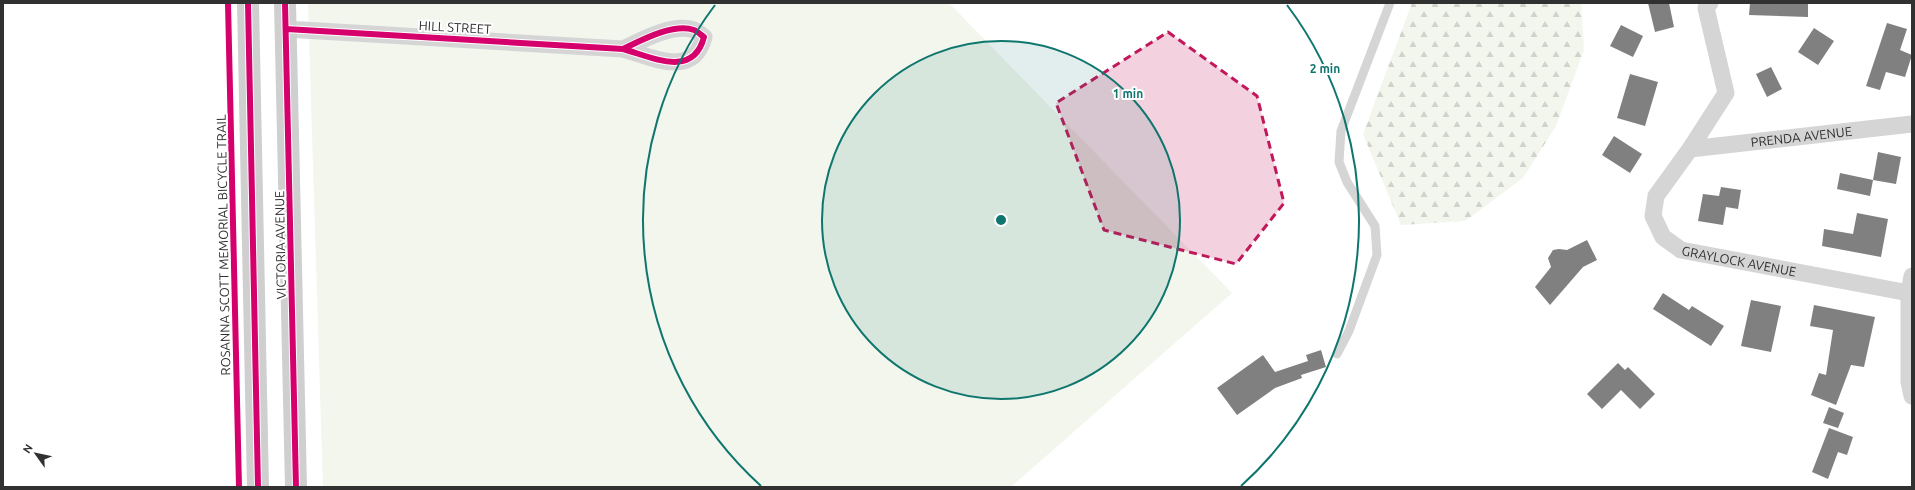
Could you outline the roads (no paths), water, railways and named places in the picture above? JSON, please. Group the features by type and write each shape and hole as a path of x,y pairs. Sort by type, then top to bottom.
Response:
{"main road":[{"name":"VICTORIA AVENUE","path":"248,3 258,487"},
{"name":"VICTORIA AVENUE","path":"286,3 296,487"}],"street":[{"name":"GRAYLOCK AVENUE","path":"1710,3 1706,8 1726,93 1690,149 1656,196 1653,216 1663,237 1681,250 1909,293"},
{"name":"HILL STREET","path":"286,30 623,49"},
{"name":"PRENDA AVENUE","path":"1690,149 1912,124"},
{"path":"1912,276 1909,293 1908,382 1912,396"}],"lane":[{"path":"1337,354 1349,330 1377,255 1375,226 1347,182 1339,162 1341,131 1390,3"}]}
